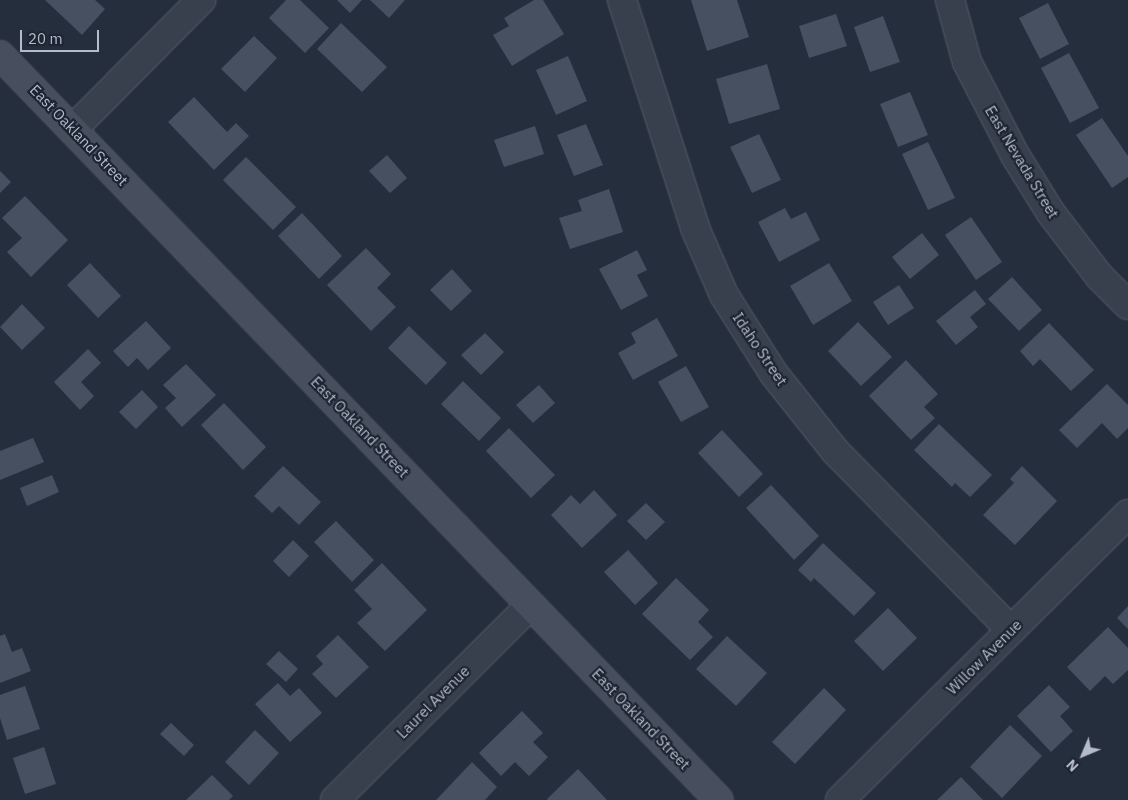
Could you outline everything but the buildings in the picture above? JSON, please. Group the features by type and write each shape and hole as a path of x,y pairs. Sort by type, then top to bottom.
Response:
{"street":[{"path":"73,129 201,0"},
{"name":"Idaho Street","path":"622,0 695,228 724,295 774,374 836,451 1011,630"},
{"name":"East Nevada Street","path":"950,0 967,62 1015,155 1051,213 1099,276 1128,305"},
{"name":"East Oakland Street","path":"0,55 719,800"},
{"name":"Willow Avenue","path":"840,800 1128,514"},
{"name":"Laurel Avenue","path":"335,800 532,605"}]}
